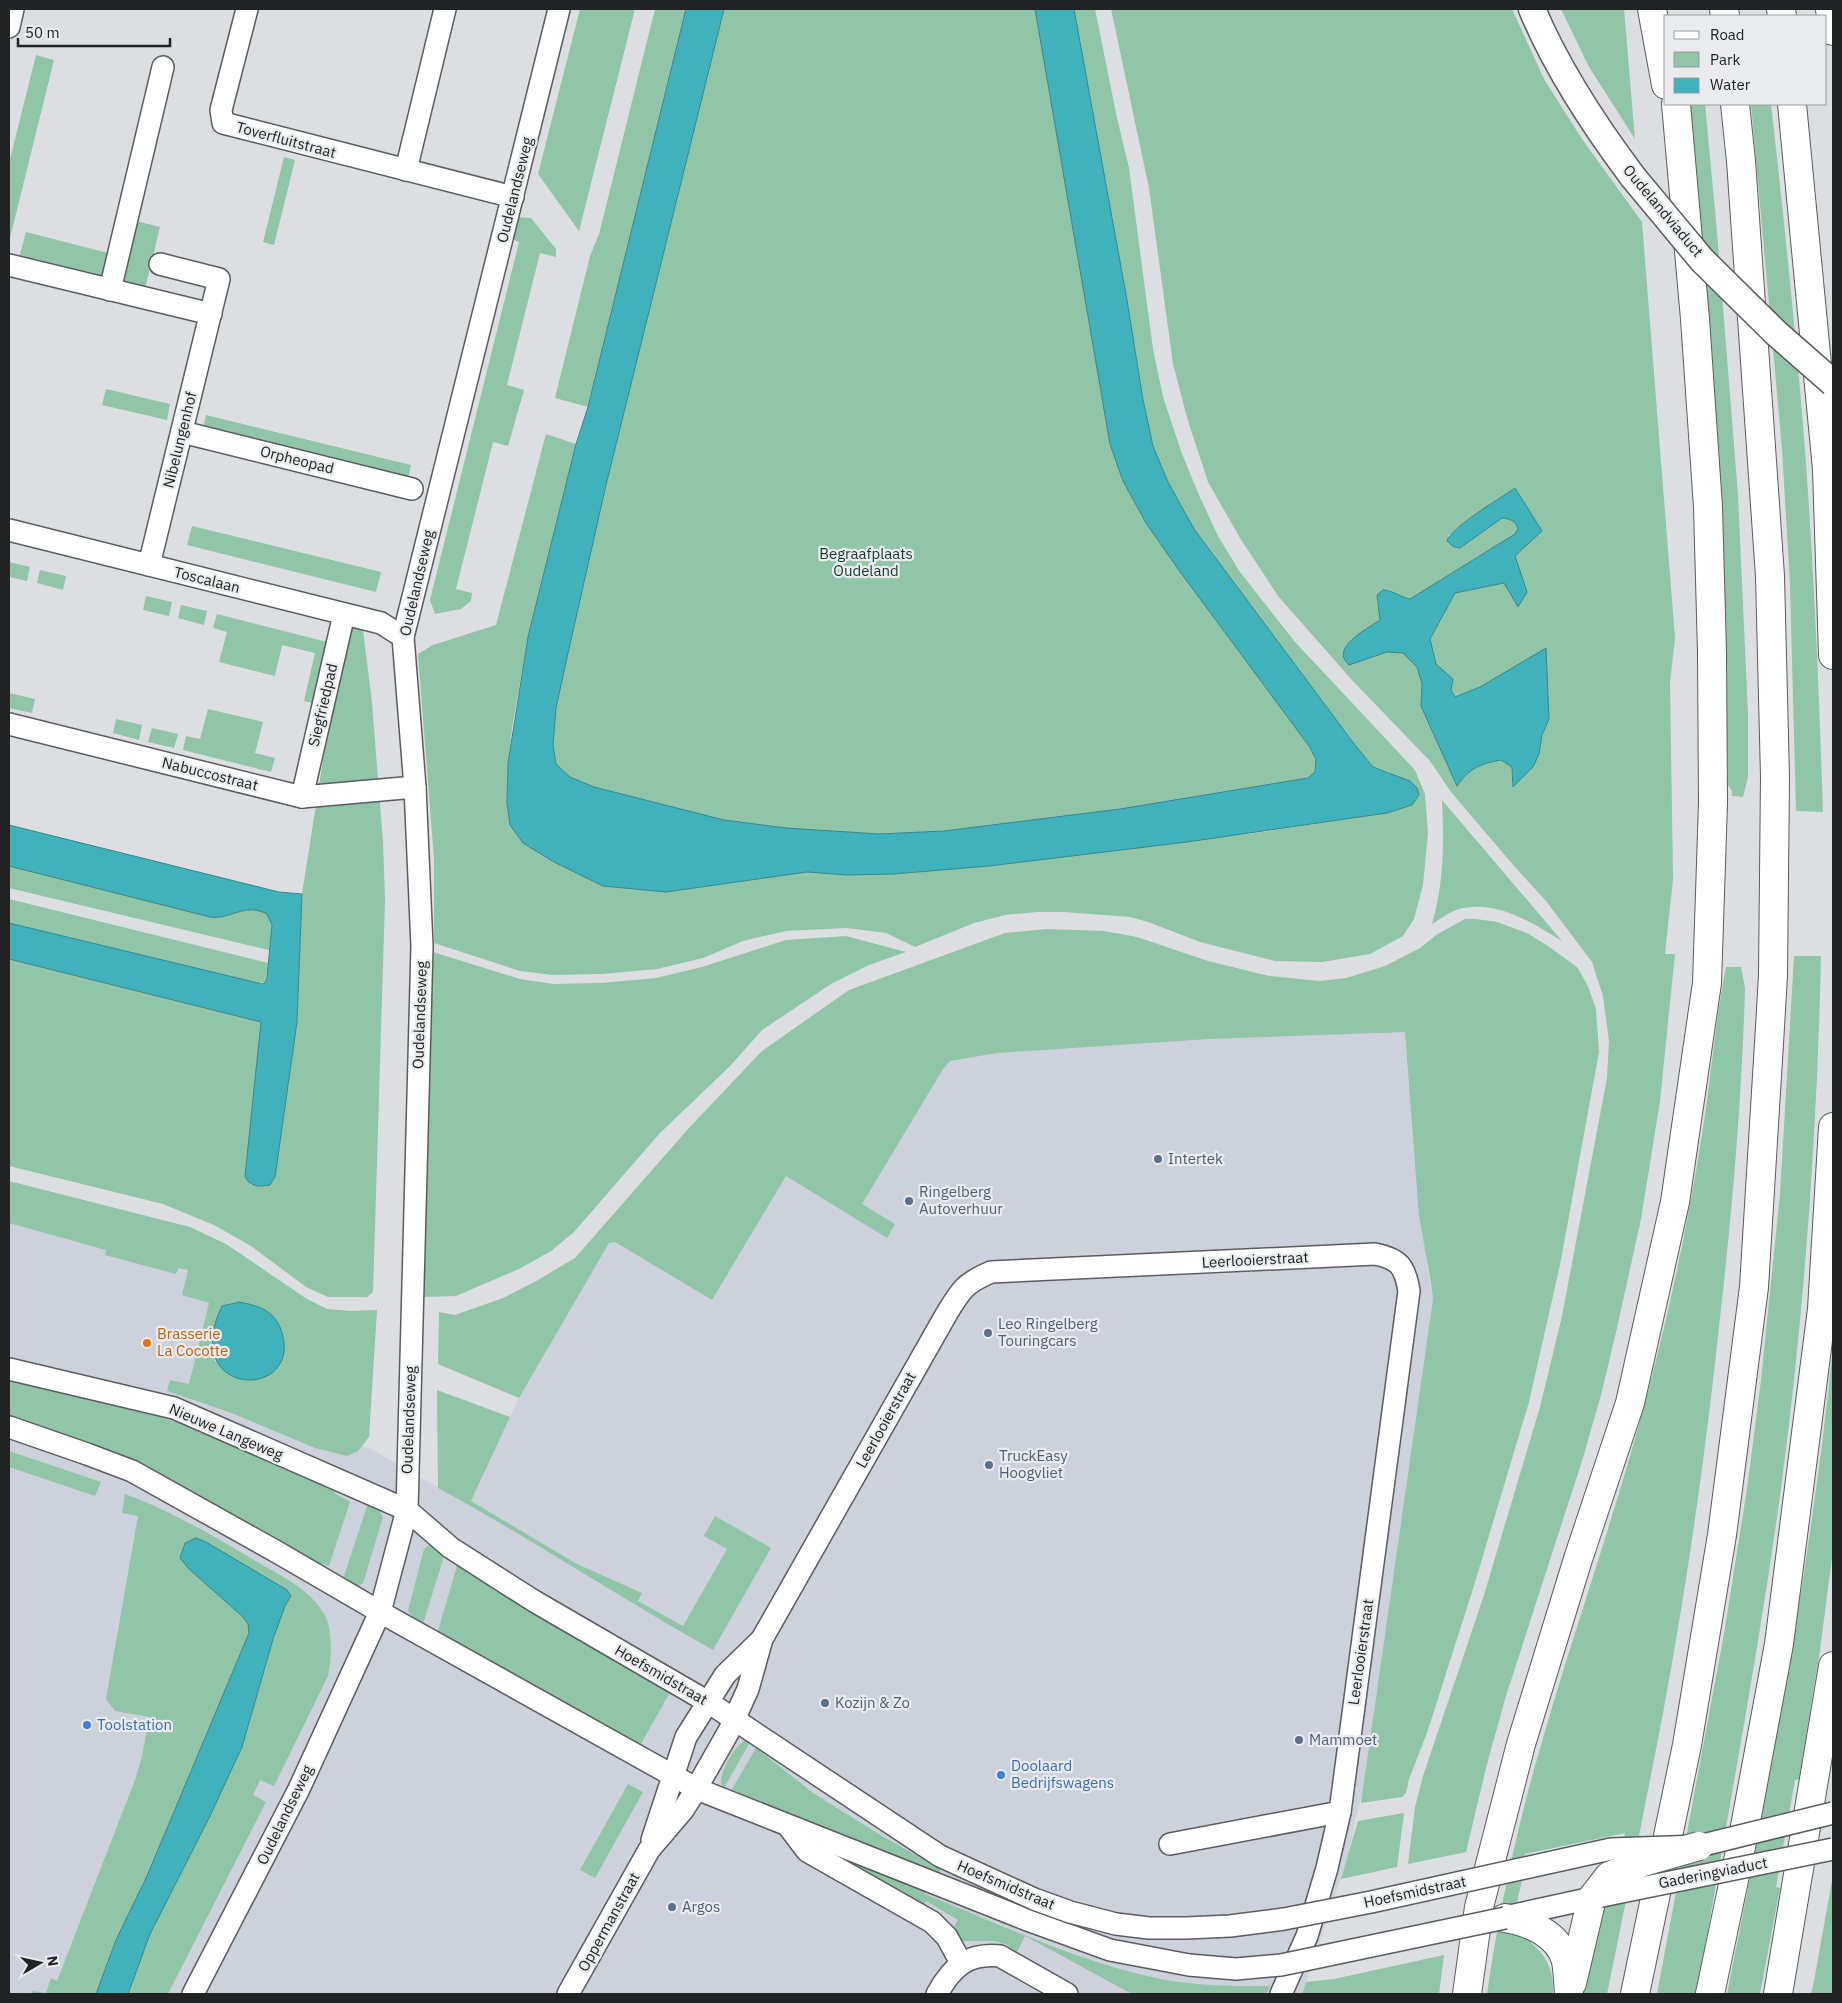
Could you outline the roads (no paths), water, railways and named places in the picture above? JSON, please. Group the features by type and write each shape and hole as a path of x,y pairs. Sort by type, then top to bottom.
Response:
{"highway":[{"path":"1652,9 1664,74"},
{"path":"1830,9 1833,31"},
{"path":"1669,105 1682,178"},
{"path":"1467,1994 1479,1907 1521,1744 1578,1559 1630,1403 1676,1202 1707,983 1713,803 1708,536 1695,329 1676,105"},
{"path":"1635,1994 1686,1745 1724,1525 1754,1287 1772,992 1775,778 1770,576 1741,161 1735,105"},
{"path":"1792,105 1827,469 1833,655"},
{"path":"1710,1994 1779,1644 1822,1309 1833,1127"},
{"path":"1778,1988 1833,1666"},
{"path":"1569,1994 1592,1898 1609,1876 1643,1862 1699,1846"},
{"path":"1504,1918 1526,1922 1551,1938 1560,1948 1565,1960 1569,1994"}],"main road":[{"name":"Oudelandviaduct","path":"1532,9 1546,41 1606,141 1633,177 1702,260 1776,334 1833,382"}],"street":[{"path":"9,27 13,9"},
{"name":"Toverfluitstraat","path":"247,9 221,110 223,123 513,197"},
{"path":"406,170 446,9"},
{"name":"Oudelandseweg","path":"193,1994 299,1789 380,1612 407,1510 422,946 415,787 403,637 559,9"},
{"path":"110,290 163,67"},
{"name":"Nibelungenhof","path":"149,565 219,279 160,264"},
{"path":"9,265 211,314"},
{"name":"Orpheopad","path":"182,432 412,489"},
{"name":"Toscalaan","path":"9,530 381,624 403,637"},
{"name":"Siegfriedpad","path":"302,797 344,614"},
{"name":"Nabuccostraat","path":"9,724 302,797 415,787"},
{"name":"Leerlooierstraat","path":"735,1720 748,1689 762,1639 947,1313 963,1288 976,1278 991,1272 1365,1254 1391,1257 1402,1268 1407,1278 1409,1292 1340,1812 1327,1868 1307,1936 1281,1994"},
{"name":"Nieuwe Langeweg","path":"9,1369 174,1408 407,1510"},
{"path":"9,1427 132,1471 380,1612"},
{"name":"Hoefsmidstraat","path":"407,1510 459,1554 534,1601 708,1702 940,1856 1034,1899 1070,1912 1116,1924 1149,1928 1186,1928 1230,1926 1284,1919 1371,1902 1611,1848 1699,1846"},
{"name":"Hoefsmidstraat","path":"380,1612 697,1789 1030,1922 1110,1950 1189,1965 1236,1968 1281,1965 1592,1898"},
{"name":"Leerlooierstraat","path":"708,1702 725,1675 762,1639"},
{"name":"Oppermanstraat","path":"650,1850 672,1776 686,1737 708,1702"},
{"name":"Oppermanstraat","path":"568,1994 650,1850 683,1810 697,1789 735,1720"},
{"path":"1170,1844 1340,1812"},
{"name":"Gaderingviaduct","path":"1699,1846 1833,1813"},
{"path":"788,1826 806,1851 932,1922 947,1937 961,1963"},
{"name":"Gaderingviaduct","path":"1592,1898 1833,1849"},
{"path":"936,1994 944,1981 961,1963 982,1956 1000,1956 1067,1994"}],"water":[{"path":"686,9 724,9 606,485 566,662 556,708 553,745 556,764 570,777 594,787 724,820 786,828 879,834 944,831 1120,809 1308,778 1315,772 1316,759 1309,746 1146,523 1123,481 1110,444 1035,9 1074,9 1127,300 1143,400 1153,446 1168,482 1194,529 1355,745 1373,767 1410,781 1417,788 1419,795 1412,805 1387,813 1187,842 989,866 894,874 847,875 807,872 666,892 603,886 554,862 523,843 510,825 507,803 508,763 528,637 576,444 588,407"},
{"path":"1515,488 1542,531 1515,556 1527,592 1518,607 1504,583 1455,593 1430,639 1436,664 1453,679 1451,690 1455,697 1480,687 1546,648 1549,719 1542,735 1539,754 1533,767 1513,787 1512,767 1501,760 1476,768 1466,775 1457,786 1421,706 1422,684 1417,667 1403,653 1387,652 1349,665 1344,659 1344,652 1352,640 1380,620 1377,595 1383,590 1410,599 1515,534 1518,529 1516,524 1502,518 1460,548 1454,547 1447,541 1457,528"},
{"path":"9,825 279,892 302,894 297,1022 275,1177 270,1185 252,1184 245,1176 261,1022 9,959 9,923 262,984 266,982 267,977 272,925 267,914 259,911 244,910 225,916 210,917 9,866"},
{"path":"239,1302 254,1305 266,1311 276,1319 282,1333 283,1355 275,1370 260,1379 243,1380 227,1373 216,1359 213,1336 222,1306"},
{"path":"196,1538 287,1590 291,1596 285,1606 273,1639 242,1747 209,1818 150,1934 128,1994 96,1994 116,1940 147,1876 249,1633 248,1624 243,1617 189,1569 180,1558 185,1543"}],"place":[{"name":"Intertek","path":"1158,1159"},
{"name":"Ringelberg Autoverhuur","path":"909,1201"},
{"name":"Leo Ringelberg Touringcars","path":"988,1333"},
{"name":"Brasserie La Cocotte","path":"147,1343"},
{"name":"TruckEasy Hoogvliet","path":"989,1465"},
{"name":"Kozijn & Zo","path":"825,1703"},
{"name":"Toolstation","path":"87,1725"},
{"name":"Mammoet","path":"1299,1740"},
{"name":"Doolaard Bedrijfswagens","path":"1001,1775"},
{"name":"Argos","path":"672,1907"}],"park label":[{"name":"Begraafplaats Oudeland","path":"866,562"}]}
